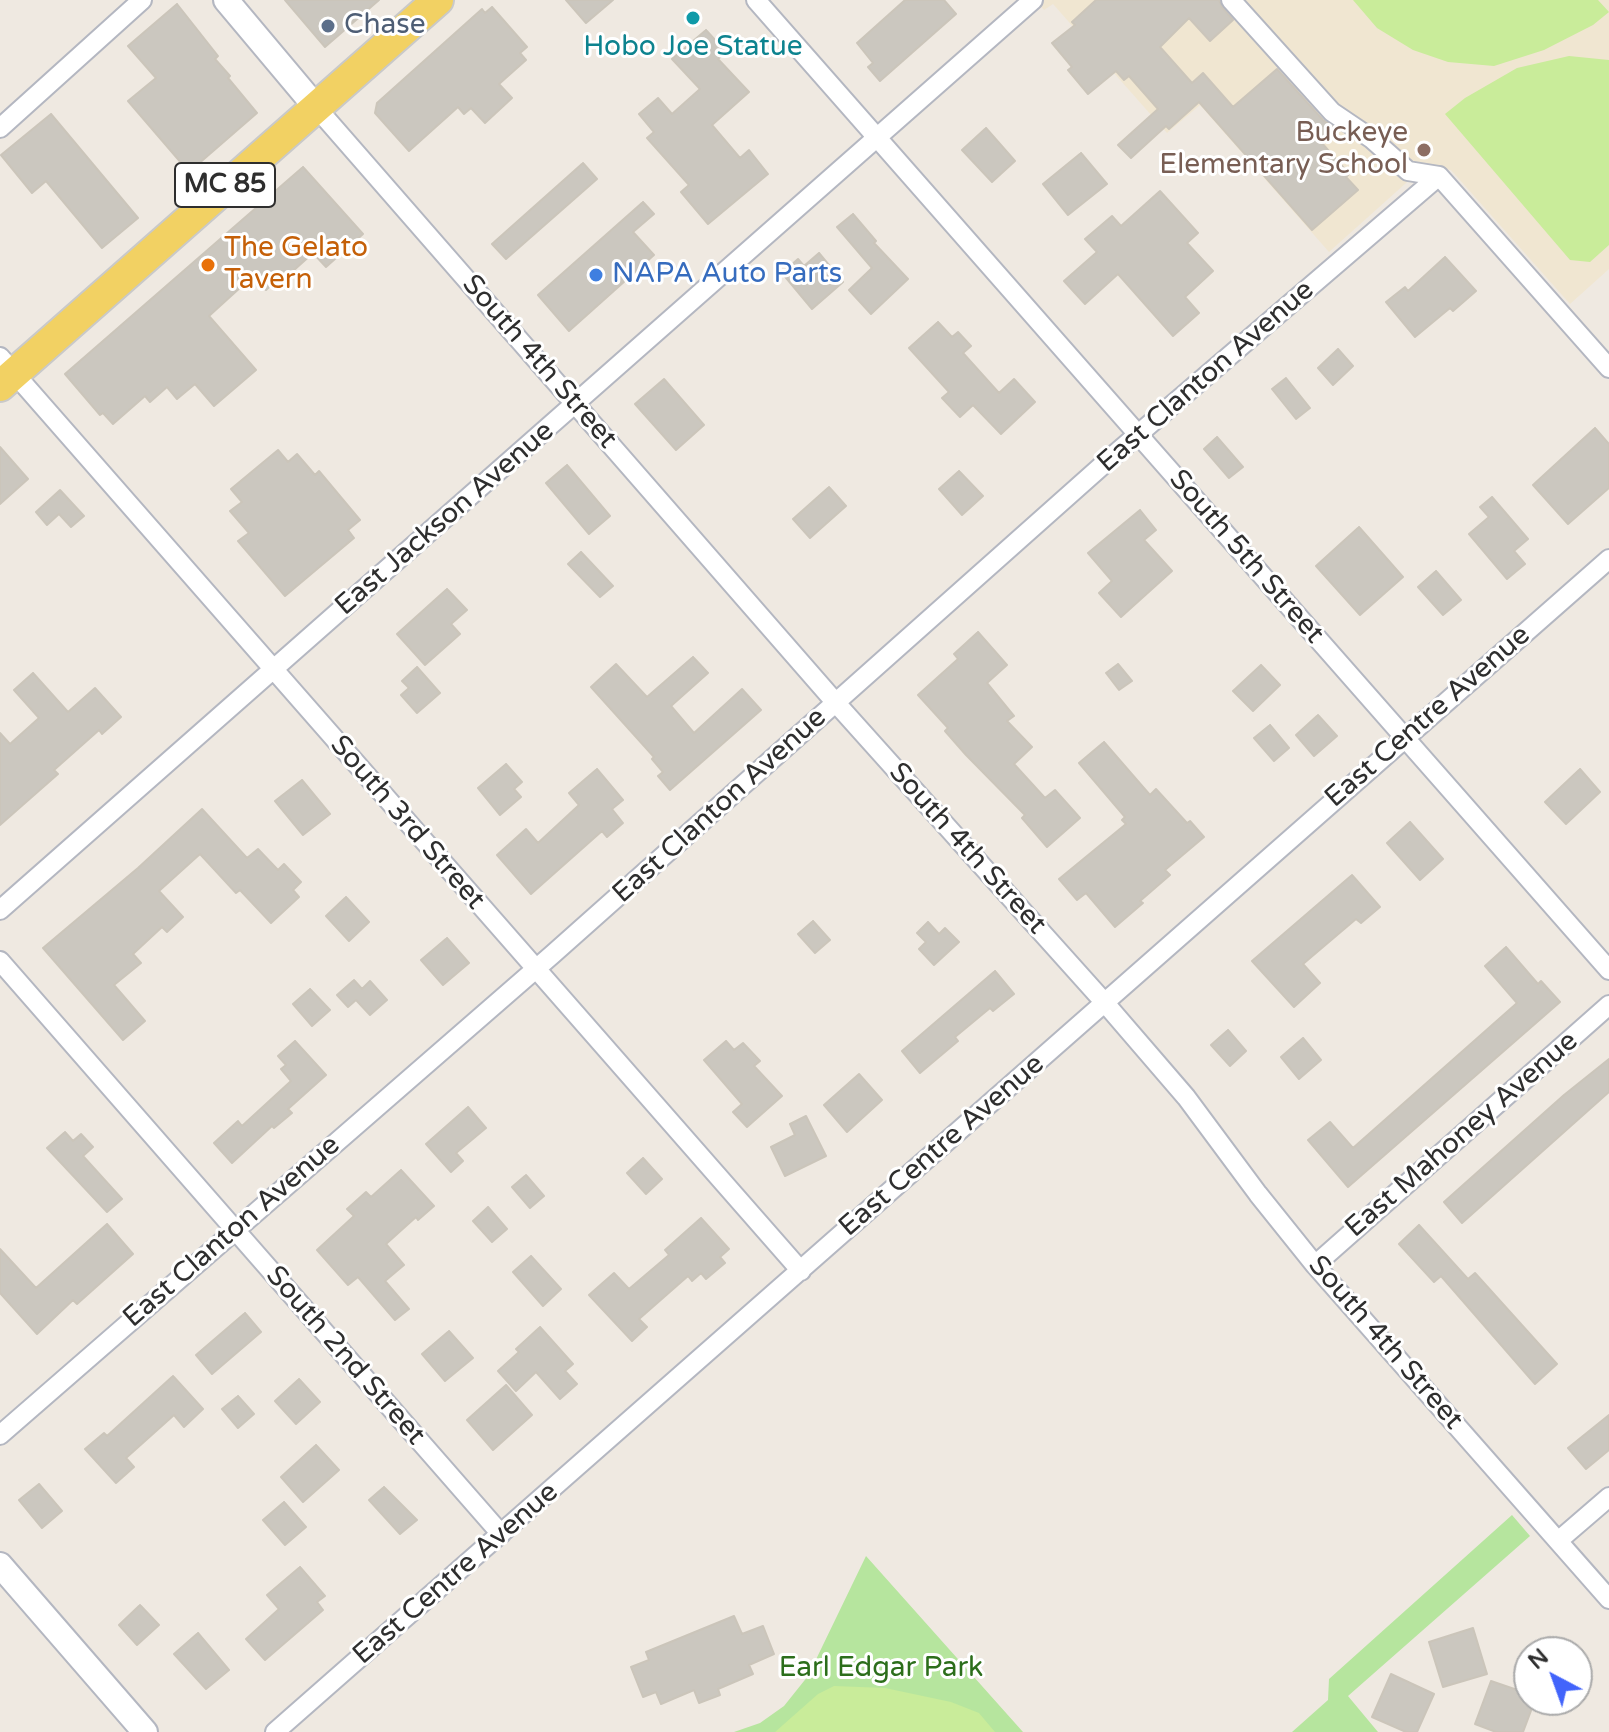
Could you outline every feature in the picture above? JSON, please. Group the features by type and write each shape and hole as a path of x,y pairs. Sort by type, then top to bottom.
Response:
{"main road":[{"name":"MC 85","path":"5,372 438,0"}],"street":[{"path":"0,128 142,0"},
{"path":"226,0 315,106"},
{"name":"South 5th Street","path":"756,0 1609,970"},
{"name":"East Jackson Avenue","path":"0,910 1033,0"},
{"path":"1231,0 1332,112 1372,139 1408,171 1439,176 1609,368"},
{"name":"South 4th Street","path":"315,106 836,703 1105,1003 1186,1097 1315,1265 1609,1599"},
{"name":"East Clanton Avenue","path":"0,1435 536,969 1139,434 1439,176"},
{"name":"South 3rd Street","path":"5,372 274,670 801,1271"},
{"name":"East Centre Avenue","path":"275,1732 1609,559"},
{"name":"South 2nd Street","path":"0,961 501,1534"},
{"name":"East Mahoney Avenue","path":"1315,1265 1609,1005"},
{"path":"1558,1541 1609,1497"},
{"path":"0,1565 145,1732"}],"shaded area":[{"name":"Buckeye Elementary School","path":"1036,0 1609,0 1609,269 1570,304 1451,170 1425,166 1329,252 1200,105 1167,133 1053,4 1044,10"}],"green space":[{"path":"1353,0 1598,0 1609,12 1593,25 1544,50 1494,66 1448,62 1413,50 1377,28"},
{"path":"1569,56 1609,60 1609,245 1590,262 1570,260 1445,114 1465,98 1517,68"},
{"path":"1512,1515 1530,1536 1348,1696 1378,1732 1292,1732 1328,1700 1329,1679"},
{"name":"Earl Edgar Park","path":"866,1556 1023,1732 734,1732 760,1723 784,1706 808,1676"},
{"path":"834,1686 885,1688 951,1702 979,1713 995,1732 775,1732 818,1694"}],"building":[{"name":"Chase","path":"285,0 379,0 325,47"},
{"path":"566,0 613,0 586,23"},
{"path":"905,0 944,0 956,14 880,81 868,67 873,63 857,43"},
{"path":"1096,0 1219,0 1233,20 1210,41 1189,18 1160,47 1192,83 1203,73 1233,107 1277,69 1323,120 1336,129 1321,142 1349,174 1346,177 1358,190 1312,230 1199,102 1169,129 1166,126 1131,158 1118,145 1158,109 1129,76 1124,80 1116,71 1088,94 1068,70 1072,67 1052,43 1075,25 1072,22"},
{"path":"177,4 218,56 215,59 230,76 228,78 257,113 189,172 128,101 156,78 128,46"},
{"path":"492,7 527,47 520,53 526,60 499,84 512,98 485,123 471,108 464,114 458,107 409,151 375,113 377,103 482,9 485,13"},
{"path":"706,30 726,52 718,59 749,92 712,125 740,158 749,150 768,174 708,224 681,192 689,185 647,138 654,132 639,114 658,98 672,114 700,89 672,59"},
{"path":"51,114 138,218 102,248 46,181 32,193 1,155"},
{"path":"986,128 1015,161 992,182 962,150"},
{"path":"1081,153 1107,184 1068,215 1043,184"},
{"path":"583,163 597,179 506,259 492,244"},
{"path":"303,167 363,234 326,267 313,253 283,280 280,277 266,290 253,276 209,316 256,370 214,406 195,384 177,399 167,387 150,402 145,396 113,424 103,413 100,415 65,374"},
{"path":"1160,191 1198,233 1187,243 1213,271 1185,297 1199,313 1173,336 1118,274 1085,304 1064,281 1097,252 1085,239 1112,216 1121,226"},
{"name":"NAPA Auto Parts","path":"643,202 654,214 633,232 654,255 569,331 538,295"},
{"path":"853,214 876,241 874,243 908,279 871,314 849,290 872,268 837,227"},
{"path":"819,253 843,282 812,309 782,273 798,259 804,266"},
{"path":"1445,257 1476,291 1415,337 1386,302 1405,287 1408,291"},
{"path":"938,322 952,337 958,332 971,346 963,353 999,393 1014,379 1035,402 1001,434 973,405 960,417 942,398 949,392 909,348"},
{"path":"1338,349 1353,366 1333,385 1318,368"},
{"path":"1286,378 1310,408 1296,419 1272,389"},
{"path":"664,379 704,425 676,450 635,404"},
{"path":"1595,428 1609,444 1609,488 1568,524 1533,485"},
{"path":"1217,437 1243,467 1229,478 1204,449"},
{"path":"0,447 28,479 0,504"},
{"path":"278,450 288,462 297,454 315,475 319,471 360,520 348,530 354,538 285,596 238,541 249,533 230,511 242,502 231,489"},
{"path":"567,465 610,516 589,534 546,483"},
{"path":"959,471 983,496 962,515 939,489"},
{"path":"829,487 846,506 810,538 793,519"},
{"path":"60,490 84,516 71,527 59,514 47,525 36,512"},
{"path":"1492,497 1528,539 1514,551 1525,564 1507,579 1469,534 1489,517 1480,507"},
{"path":"1140,510 1156,530 1144,540 1172,571 1121,617 1099,593 1112,581 1088,553"},
{"path":"1359,527 1403,577 1360,615 1316,566"},
{"path":"581,552 613,586 600,597 568,564"},
{"path":"1436,571 1461,600 1443,615 1418,587"},
{"path":"447,589 467,610 451,624 460,634 425,665 397,634"},
{"path":"978,632 1007,665 987,683 1014,716 1007,721 1032,747 1014,764 1045,798 1055,790 1080,818 1047,847 1022,818 1025,815 966,755 945,731 948,728 918,695 958,659 954,654"},
{"path":"693,657 708,673 671,706 694,733 742,689 761,710 670,790 658,776 663,772 652,759 654,757 591,687 616,664 647,697"},
{"path":"1118,664 1132,681 1119,690 1106,673"},
{"path":"1261,665 1280,685 1253,711 1233,691"},
{"path":"417,667 440,693 417,713 401,695 409,688 402,681"},
{"path":"33,673 68,712 95,688 121,717 102,734 99,730 54,770 58,774 0,825 0,733 10,744 39,718 14,690"},
{"path":"1318,715 1337,736 1314,756 1296,735"},
{"path":"1270,725 1289,748 1274,761 1254,738"},
{"path":"1104,742 1150,795 1156,789 1204,837 1165,870 1170,875 1115,927 1086,893 1077,900 1059,879 1126,824 1122,820 1125,817 1079,763"},
{"path":"506,764 522,782 514,789 521,797 500,815 478,788"},
{"path":"597,769 623,800 612,809 623,823 607,837 602,831 531,894 497,855 526,829 538,843 579,805 569,793"},
{"path":"1580,769 1600,792 1566,824 1545,802"},
{"path":"302,780 330,814 303,835 275,801"},
{"path":"202,809 247,858 258,849 278,870 284,864 301,882 293,890 299,897 271,923 240,890 236,893 200,854 159,891 183,917 167,932 162,927 133,954 141,963 114,985 145,1021 123,1040 43,948"},
{"path":"1410,822 1443,859 1420,880 1387,843"},
{"path":"1352,875 1380,907 1361,923 1356,919 1303,964 1320,983 1294,1007 1252,961"},
{"path":"346,897 369,922 349,941 326,916"},
{"path":"813,921 830,940 815,953 798,934"},
{"path":"928,922 939,934 945,928 959,942 934,965 919,949 926,942 917,933"},
{"path":"447,938 469,963 443,985 421,960"},
{"path":"1506,947 1538,984 1541,981 1560,1002 1348,1187 1308,1140 1330,1122 1353,1148 1517,1003 1485,966"},
{"path":"995,971 1014,994 993,1011 990,1008 955,1037 958,1041 920,1073 902,1051"},
{"path":"354,980 362,989 370,981 387,1000 370,1015 356,1000 348,1007 337,995"},
{"path":"310,989 330,1010 312,1026 293,1004"},
{"path":"1228,1030 1246,1051 1230,1066 1211,1045"},
{"path":"1303,1038 1321,1060 1299,1079 1281,1057"},
{"path":"295,1041 326,1075 288,1109 292,1113 274,1128 272,1126 232,1163 214,1143 238,1121 242,1126 291,1081 281,1069 286,1065 278,1056"},
{"path":"726,1041 734,1050 743,1043 760,1061 754,1066 782,1096 747,1127 733,1112 742,1104 704,1060"},
{"path":"1609,1059 1609,1092 1462,1223 1444,1202"},
{"path":"859,1074 882,1100 847,1132 824,1105"},
{"path":"468,1107 486,1128 456,1153 463,1161 451,1172 426,1144"},
{"path":"806,1116 826,1156 785,1176 771,1147 795,1135 790,1124"},
{"path":"65,1132 73,1141 81,1134 93,1147 83,1156 122,1199 107,1212 47,1148"},
{"path":"643,1158 662,1179 646,1194 627,1173"},
{"path":"401,1170 434,1206 418,1220 416,1217 386,1244 404,1265 385,1281 409,1309 395,1320 358,1277 348,1285 317,1250 354,1216 347,1209 366,1192 371,1197"},
{"path":"526,1175 544,1196 530,1208 512,1187"},
{"path":"488,1207 507,1229 492,1242 473,1221"},
{"path":"701,1218 729,1249 720,1257 725,1263 706,1279 701,1273 692,1281 688,1276 639,1319 647,1327 632,1341 589,1295 614,1273 629,1289 669,1255 665,1250"},
{"path":"107,1224 133,1254 77,1304 73,1300 37,1334 0,1293 0,1249 36,1288"},
{"path":"1419,1225 1468,1279 1475,1273 1557,1364 1535,1384 1441,1276 1434,1282 1399,1244"},
{"path":"531,1256 561,1289 543,1306 513,1272"},
{"path":"245,1313 261,1332 212,1374 196,1355"},
{"path":"540,1327 573,1364 565,1371 577,1384 560,1399 536,1372 516,1391 498,1371"},
{"path":"449,1331 473,1358 445,1381 422,1354"},
{"path":"173,1376 203,1409 184,1427 174,1415 126,1458 134,1467 116,1483 85,1449 104,1433 107,1436"},
{"path":"299,1379 320,1402 296,1424 275,1401"},
{"path":"506,1385 532,1415 493,1450 467,1420"},
{"path":"238,1396 254,1414 238,1428 222,1409"},
{"path":"1609,1415 1609,1450 1586,1469 1568,1448"},
{"path":"316,1445 339,1470 303,1502 281,1477"},
{"path":"39,1484 62,1511 42,1528 19,1500"},
{"path":"384,1487 417,1520 400,1534 369,1500"},
{"path":"284,1502 306,1527 285,1545 263,1520"},
{"path":"300,1567 325,1596 317,1602 323,1610 265,1660 246,1639 279,1609 267,1595"},
{"path":"140,1605 159,1625 137,1645 119,1625"},
{"path":"734,1616 742,1634 763,1626 774,1654 749,1665 753,1674 718,1689 720,1695 699,1703 694,1690 661,1704 656,1692 643,1697 631,1667 649,1660 646,1652"},
{"path":"1473,1628 1487,1674 1443,1687 1429,1642"},
{"path":"198,1633 229,1670 206,1689 174,1654"},
{"path":"1391,1674 1434,1694 1417,1732 1406,1732 1372,1717"},
{"path":"1491,1681 1513,1689 1513,1716 1529,1716 1523,1732 1496,1732 1475,1724"}],"place":[{"name":"Hobo Joe Statue","path":"693,18"},
{"name":"Chase","path":"328,26"},
{"name":"Buckeye Elementary School","path":"1424,150"},
{"name":"The Gelato Tavern","path":"208,265"},
{"name":"NAPA Auto Parts","path":"596,275"}]}
